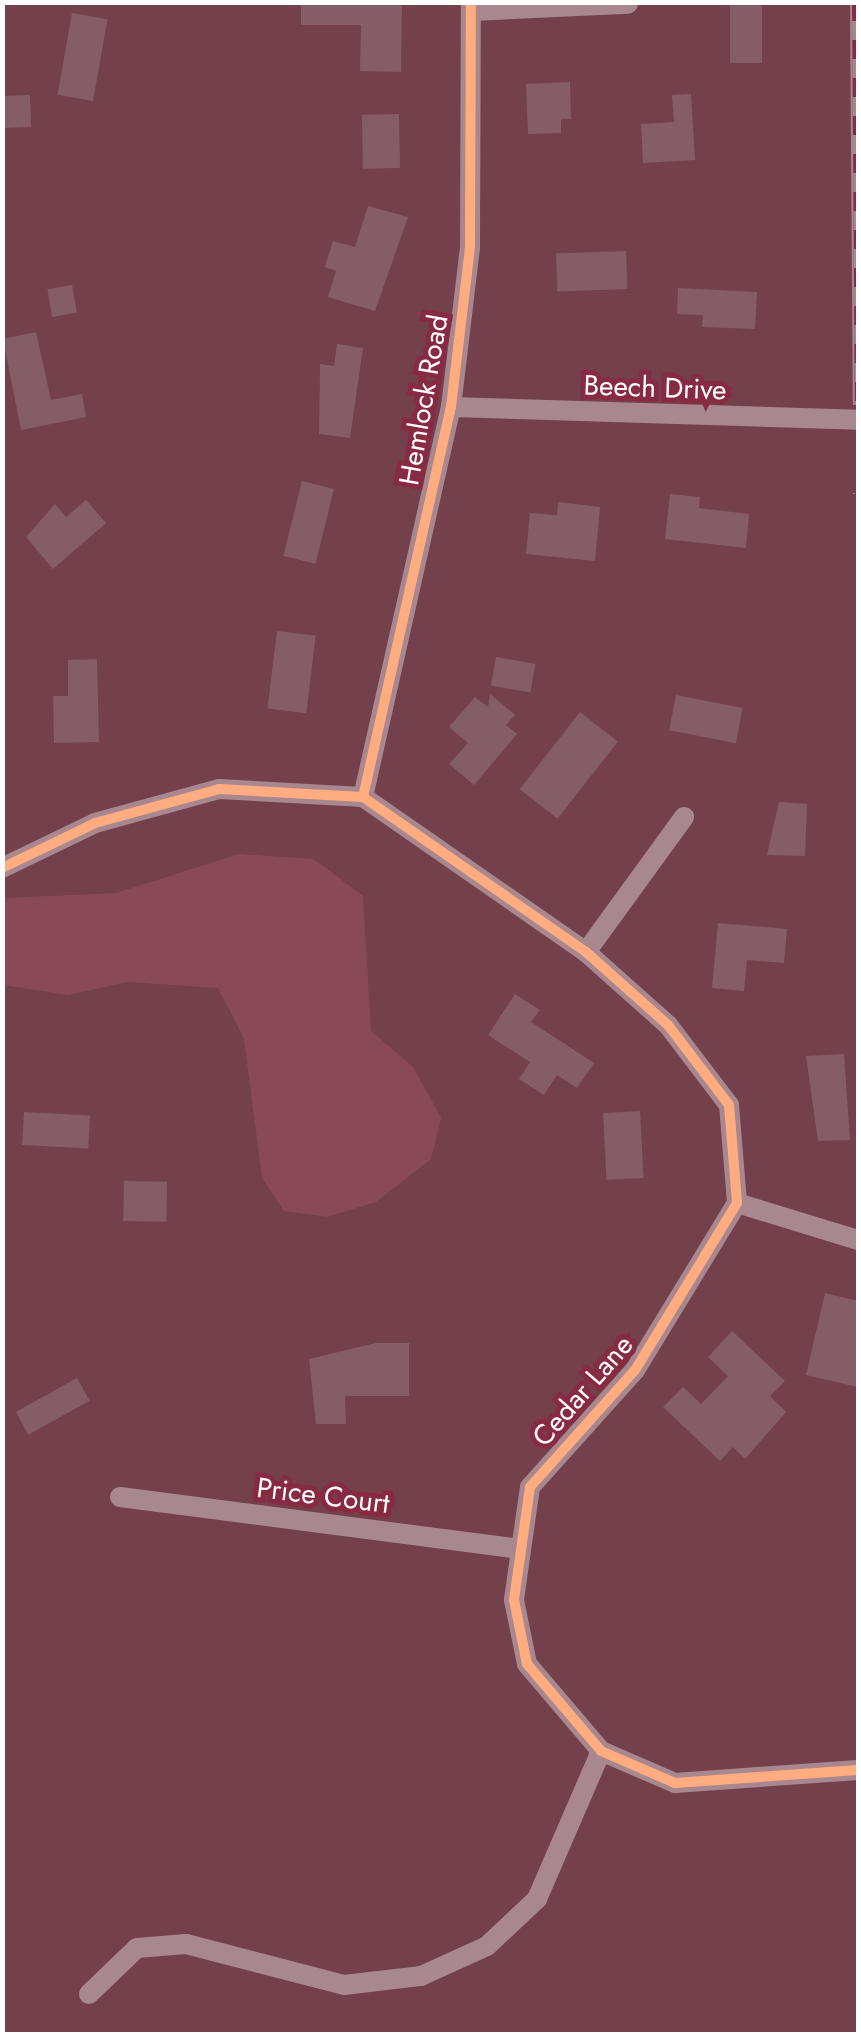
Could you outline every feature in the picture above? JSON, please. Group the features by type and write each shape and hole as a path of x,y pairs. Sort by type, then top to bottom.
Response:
{"street":[{"path":"471,7 628,4"},
{"name":"Hemlock Road","path":"362,798 451,407 470,248 471,7"},
{"name":"Beech Drive","path":"451,407 858,420"},
{"path":"2,868 94,824 219,789 362,798 586,952 668,1025 729,1105 737,1203 858,1240"},
{"path":"586,952 684,817"},
{"name":"Cedar Lane","path":"737,1203 635,1370 530,1487 514,1600 527,1664 602,1751 675,1783 858,1770"},
{"name":"Price Court","path":"120,1498 519,1549"},
{"path":"89,1994 138,1948 186,1944 344,1985 422,1976 487,1946 537,1899 602,1751"}],"shaded area":[{"path":"239,854 314,859 363,896 371,1031 413,1067 441,1118 431,1159 376,1202 327,1217 284,1211 262,1178 244,1039 218,988 127,982 68,995 3,985 3,898 116,893"}],"building":[{"path":"301,2 402,2 401,72 360,71 361,25 301,25"},
{"path":"730,2 762,2 762,63 730,63"},
{"path":"72,13 107,19 93,101 58,95"},
{"path":"570,82 571,119 561,119 561,133 528,134 526,84"},
{"path":"691,94 695,160 643,163 641,124 674,122 672,95"},
{"path":"30,95 31,127 3,128 2,96"},
{"path":"399,114 400,168 363,169 362,115"},
{"path":"368,206 408,217 375,311 328,297 336,271 325,267 333,241 355,247"},
{"path":"626,251 627,289 557,291 556,253"},
{"path":"72,285 77,313 52,317 47,289"},
{"path":"678,288 757,292 755,329 702,327 703,315 677,314"},
{"path":"36,332 51,400 82,394 86,417 21,430 3,339"},
{"path":"337,344 363,348 350,438 319,434 320,364 334,366"},
{"path":"302,481 334,489 315,564 283,556"},
{"path":"670,494 700,497 699,508 749,514 746,548 665,539"},
{"path":"86,500 106,523 53,569 26,537 55,504 66,517"},
{"path":"558,502 600,507 595,561 526,554 530,513 557,515"},
{"path":"277,631 316,636 306,713 267,708"},
{"path":"496,657 535,664 530,693 491,686"},
{"path":"97,659 99,742 54,743 53,696 68,696 68,660"},
{"path":"490,694 515,715 506,725 517,734 474,785 449,764 468,743 449,727 475,697 488,707"},
{"path":"676,695 743,708 736,743 669,730"},
{"path":"580,712 618,742 557,819 520,789"},
{"path":"779,802 807,804 805,856 767,855"},
{"path":"718,923 787,929 784,963 747,960 744,991 712,988"},
{"path":"515,994 540,1010 531,1022 594,1063 577,1088 557,1075 544,1095 519,1079 530,1062 488,1035"},
{"path":"844,1054 850,1140 818,1141 806,1056"},
{"path":"640,1111 644,1178 607,1180 603,1113"},
{"path":"24,1112 90,1115 88,1148 22,1145"},
{"path":"124,1181 167,1182 166,1222 123,1221"},
{"path":"825,1293 858,1301 858,1387 806,1375"},
{"path":"732,1331 785,1381 770,1396 786,1412 745,1459 733,1447 720,1461 663,1407 683,1387 701,1404 728,1376 708,1357"},
{"path":"376,1343 409,1343 409,1396 345,1396 346,1424 316,1424 309,1359"},
{"path":"77,1378 90,1401 28,1435 16,1412"}],"railway":[{"path":"855,2 858,405"}],"cycle path":[{"path":"363,797 451,407 470,248 471,2"},
{"path":"2,868 95,823 219,789 363,797 586,952 668,1025 729,1105 737,1203 635,1370 530,1487 514,1600 527,1664 601,1751 675,1783 858,1770"}]}
